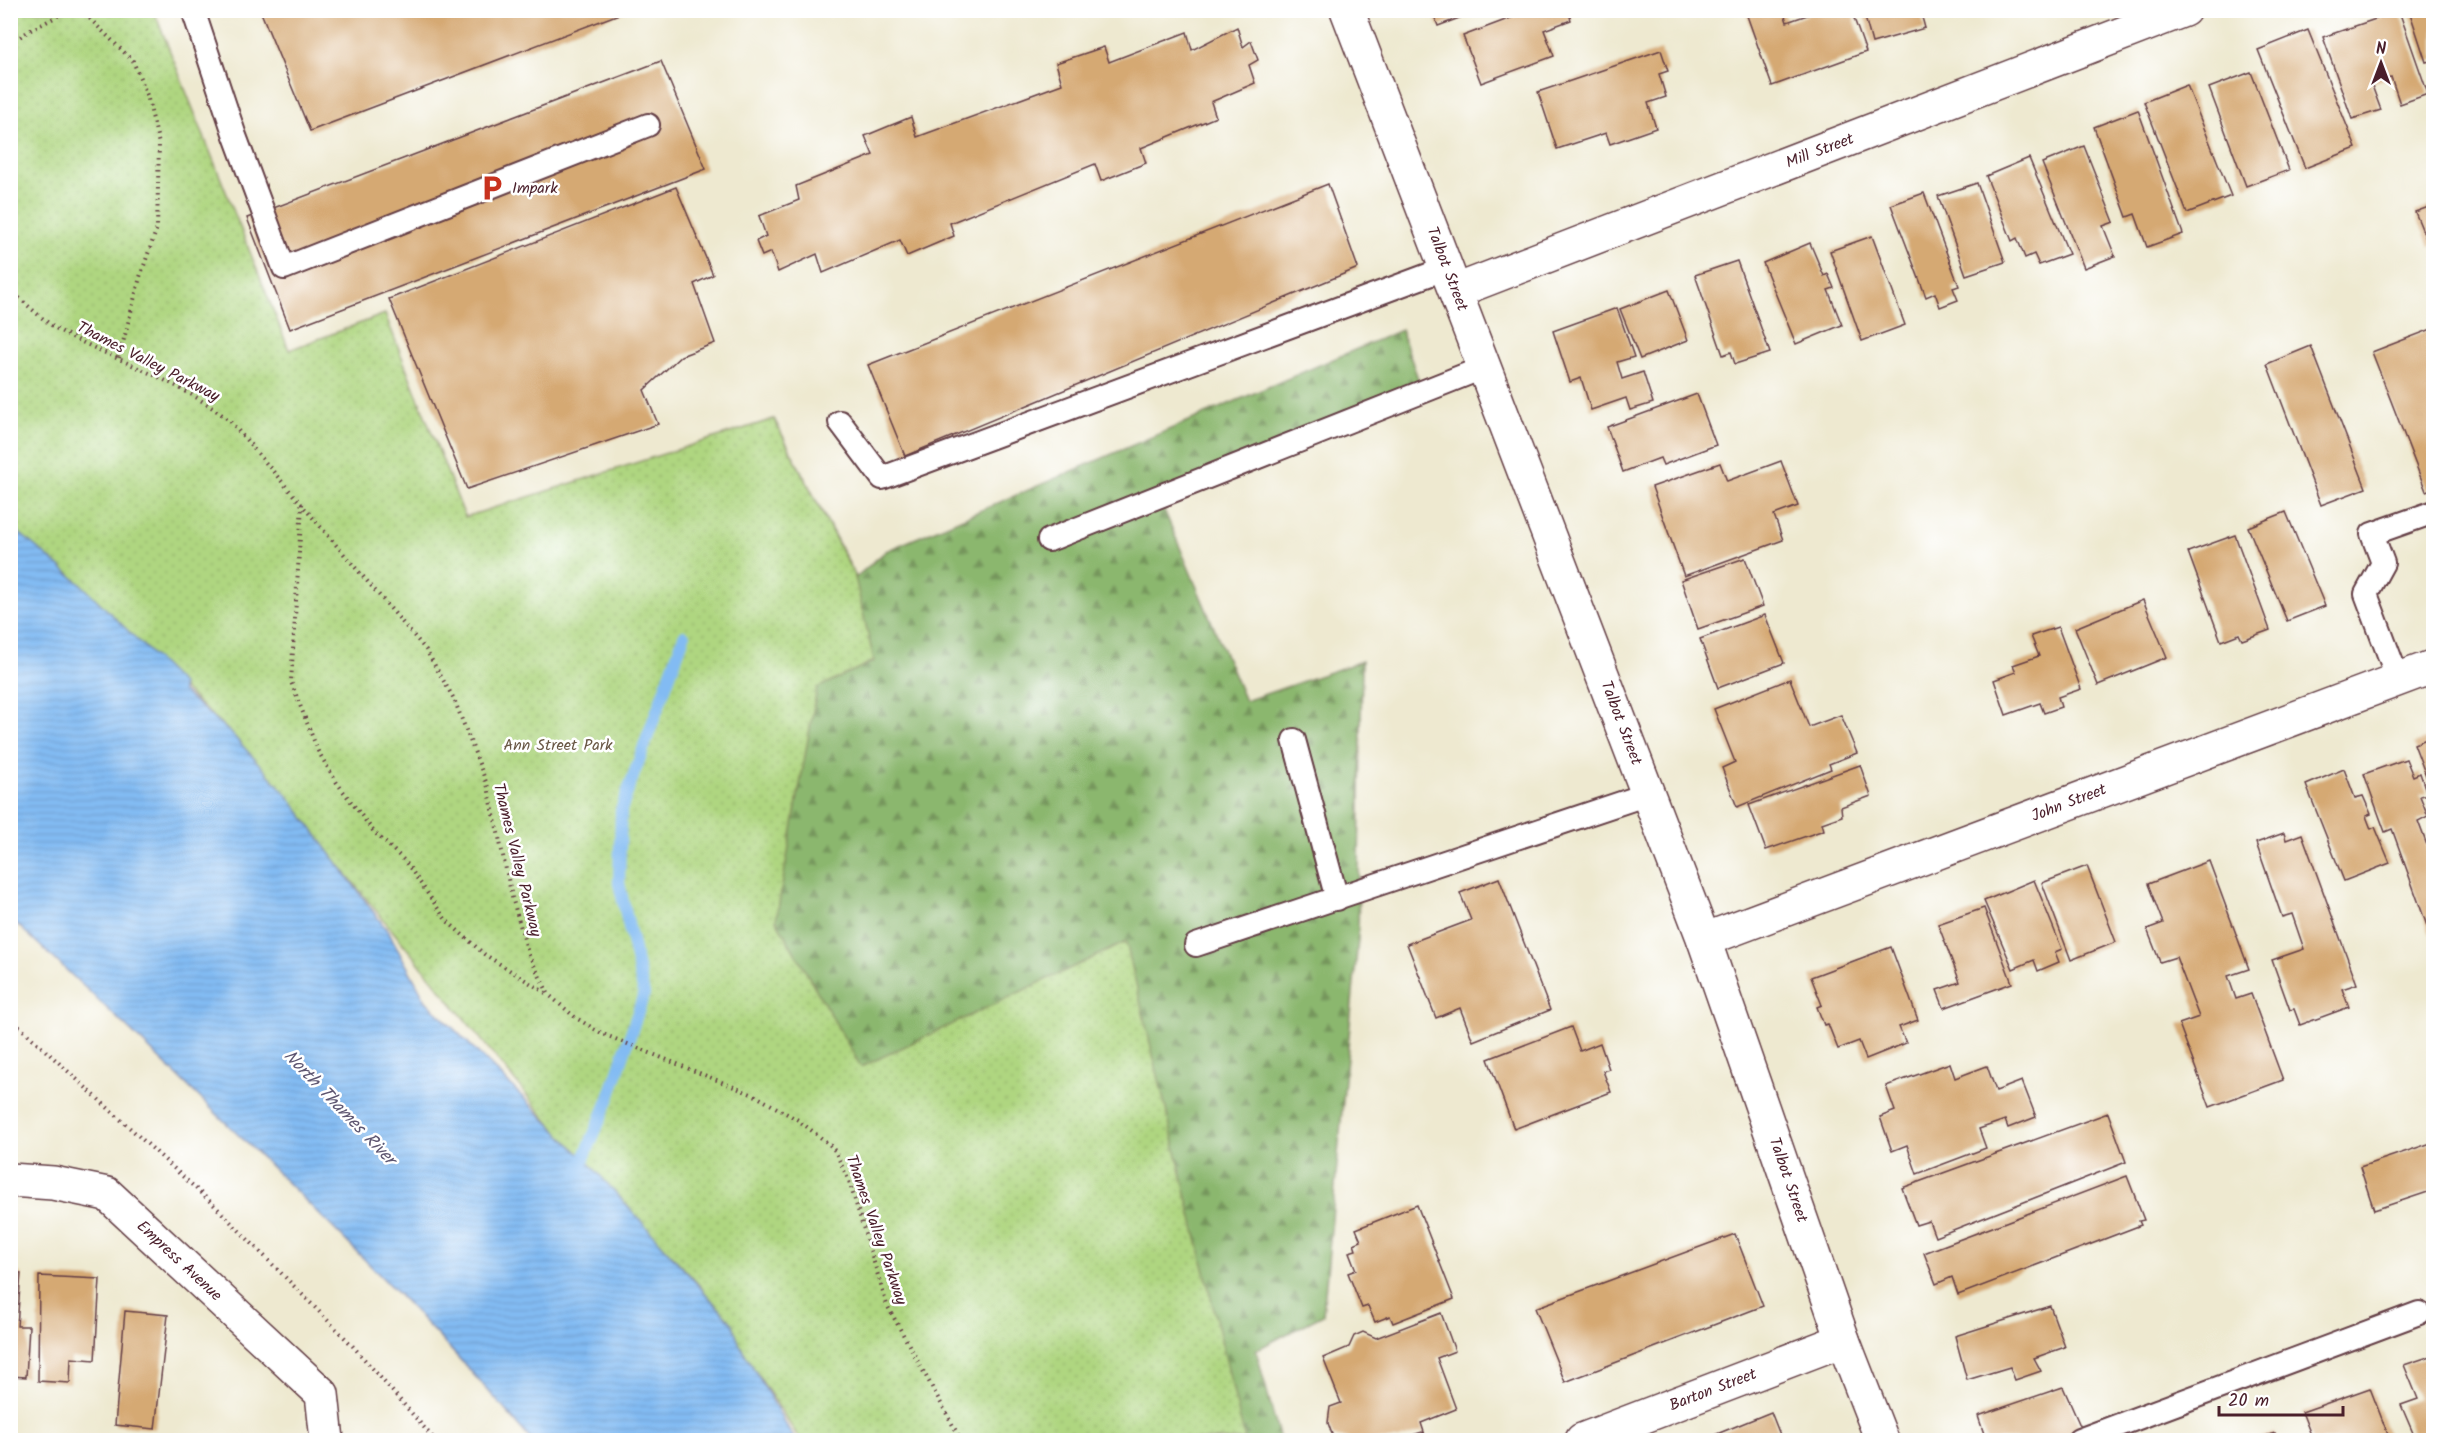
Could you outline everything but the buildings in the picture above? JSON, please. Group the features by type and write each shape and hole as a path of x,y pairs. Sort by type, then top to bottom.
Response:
{"street":[{"name":"Talbot Street","path":"1347,10 1704,940 1844,1340 1882,1440"},
{"name":"Mill Street","path":"1451,280 2184,10"},
{"name":"John Street","path":"1704,940 2433,666"},
{"name":"Empress Avenue","path":"10,1180 52,1182 107,1194 322,1394 327,1440"},
{"name":"Barton Street","path":"1582,1440 1844,1340"}],"lane":[{"path":"193,10 284,268 648,125"},
{"path":"840,422 882,478 1451,280"},
{"path":"1049,540 1485,366"},
{"path":"2398,679 2366,594 2383,563 2372,534 2433,512"},
{"path":"1294,740 1337,899"},
{"path":"1196,945 1648,794"},
{"path":"2079,1440 2419,1313"}],"path":[{"path":"10,43 69,10"},
{"path":"81,10 133,61 147,94 159,144 157,228 140,277 118,358"},
{"name":"Thames Valley Parkway","path":"10,290 62,332 213,407 245,436 426,650 454,699 488,787 512,897 528,953 549,995 576,1018 603,1034 756,1096 798,1120 829,1144 849,1181 887,1305 961,1440"},
{"path":"302,504 291,682 318,751 337,783 374,832 405,861 446,920 484,954 549,995"},
{"path":"10,1018 216,1208 351,1344 435,1440"}],"green space":[{"name":"Ann Street Park","path":"10,11 154,11 289,350 385,314 465,517 774,419 855,577 874,661 817,688 776,920 861,1067 1126,942 1245,1440 800,1440 701,1287 551,1125 232,734 11,529"},
{"name":"Ann Street Park","path":"10,312 295,625 774,419 856,577 886,551 1401,330 1422,390 1162,505 1245,701 1362,661 1358,940 1323,1315 1256,1350 1280,1440 811,1440 405,926 11,502"}],"water":[{"name":"North Thames River","path":"11,526 82,585 182,684 182,691 232,734 288,796 389,933 426,1001 589,1163 733,1324 739,1343 795,1440 531,1440 430,1327 324,1219 132,1032 11,919"}],"waterway":[{"path":"578,1173 609,1098 644,994 619,883 621,810 684,636"}],"place":[{"name":"Impark","path":"492,188"}]}
